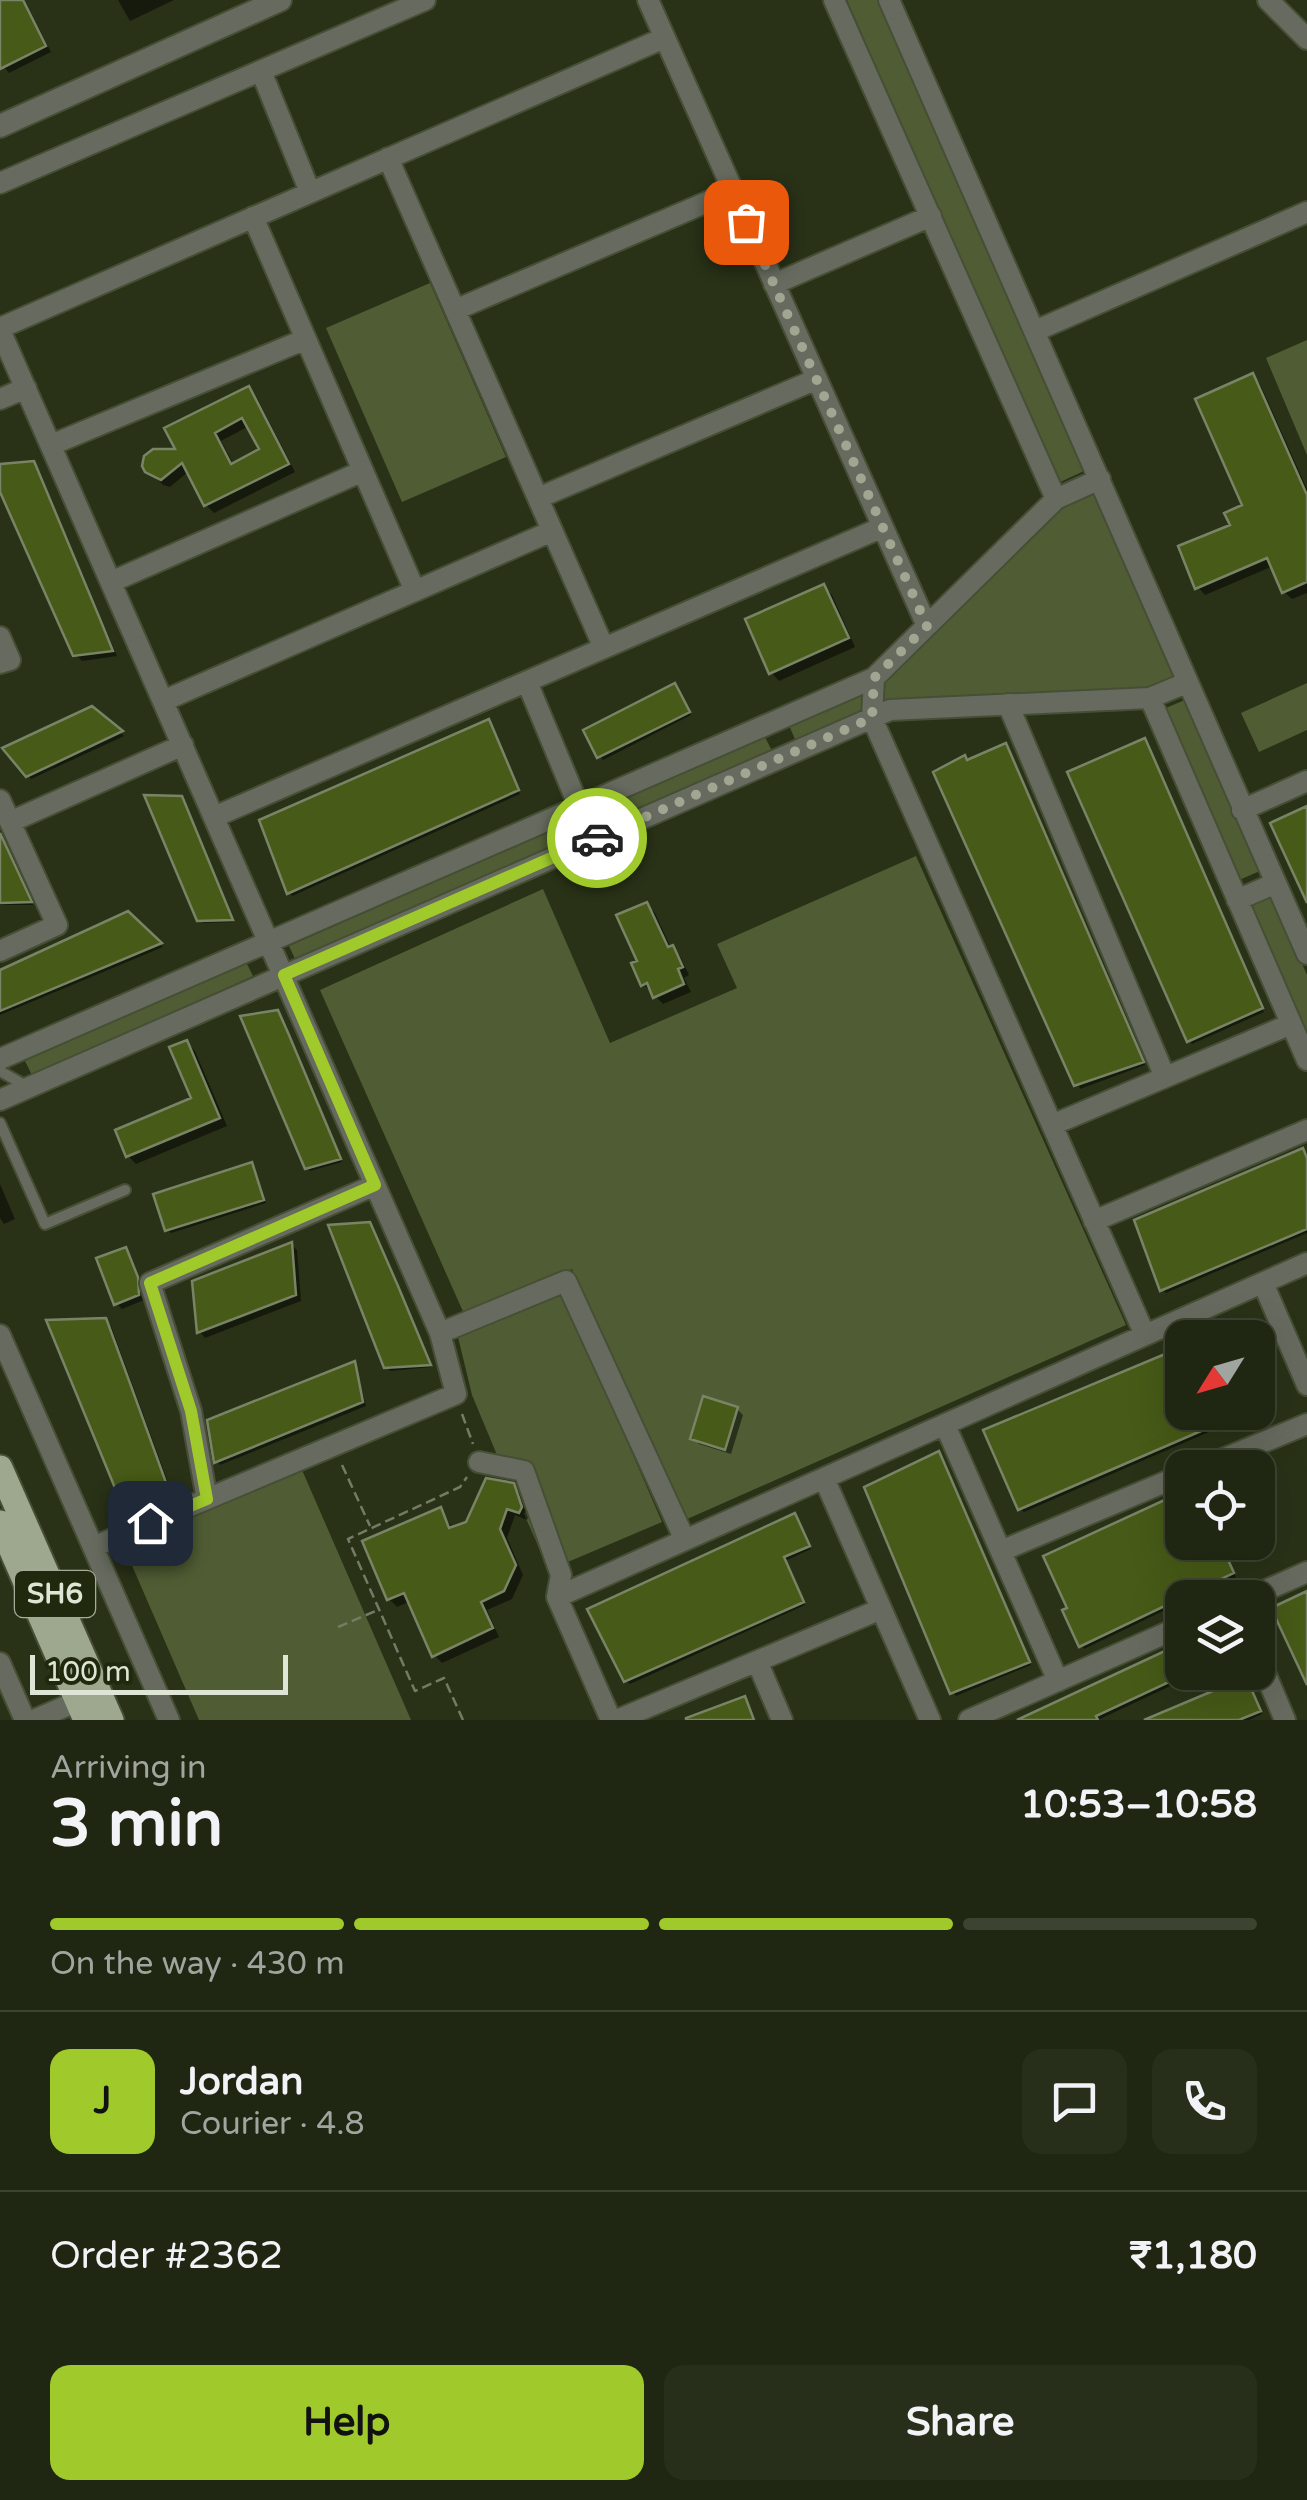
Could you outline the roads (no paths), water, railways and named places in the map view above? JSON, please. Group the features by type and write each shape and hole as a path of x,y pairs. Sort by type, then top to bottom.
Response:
{"main road":[{"name":"SH6","path":"0,1468 110,1720"},
{"name":"SH6","path":"0,1523 82,1710"}],"street":[{"path":"0,182 425,0"},
{"path":"648,0 927,626"},
{"path":"834,0 1056,499"},
{"path":"889,0 1307,954"},
{"path":"1268,0 1307,39"},
{"path":"0,126 266,3"},
{"path":"93,1547 456,1394 440,1333 0,329 664,38"},
{"path":"260,70 310,192"},
{"path":"388,158 604,648"},
{"path":"455,310 733,191"},
{"path":"1035,331 1307,212"},
{"path":"774,284 930,216"},
{"path":"253,217 416,591"},
{"path":"51,445 306,339"},
{"path":"538,498 816,378"},
{"path":"0,400 26,388"},
{"path":"111,582 364,471"},
{"path":"0,1060 874,678 1056,499 1100,478"},
{"path":"214,817 883,527"},
{"path":"163,701 552,531"},
{"path":"0,637 10,660 0,664"},
{"path":"874,678 872,718 1146,1336"},
{"path":"526,682 579,807"},
{"path":"0,1100 890,710 1150,698 1186,683"},
{"path":"1150,698 1307,1060"},
{"path":"1008,704 1165,1078"},
{"path":"773,722 788,755"},
{"path":"10,822 182,745"},
{"path":"1242,810 1307,781"},
{"path":"0,800 57,925 0,951"},
{"path":"1237,900 1276,883"},
{"path":"1052,1125 1291,1024"},
{"path":"1094,1221 1307,1130"},
{"path":"207,1499 191,1411 150,1283 375,1185"},
{"path":"557,1597 1307,1264"},
{"path":"440,1333 566,1280 685,1540"},
{"path":"1263,1283 1307,1386"},
{"path":"0,1335 169,1720"},
{"path":"1245,1450 1307,1424"},
{"path":"944,1425 1058,1681"},
{"path":"479,1462 524,1470 561,1575 557,1597 614,1720 881,1609"},
{"path":"824,1478 930,1720"},
{"path":"1001,1551 1165,1483"},
{"path":"1275,1586 1307,1572"},
{"path":"969,1720 1165,1634"},
{"path":"756,1662 782,1720"},
{"path":"0,1663 24,1720"},
{"path":"1272,1690 1284,1720"},
{"path":"34,1720 82,1710"}],"lane":[{"path":"0,1071 28,1087"},
{"path":"0,1122 45,1224 125,1190"}]}
